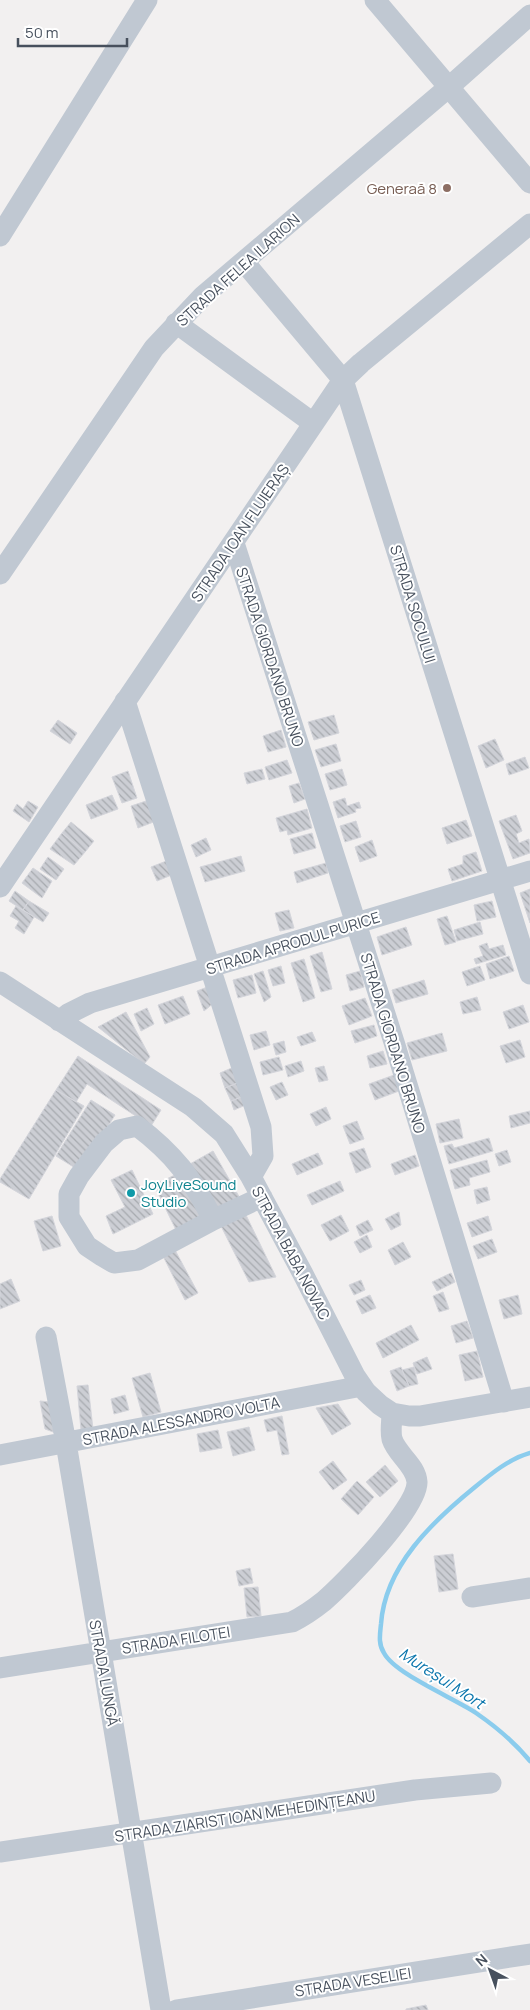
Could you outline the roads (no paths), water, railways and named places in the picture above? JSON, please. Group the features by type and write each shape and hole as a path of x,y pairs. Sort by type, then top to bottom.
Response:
{"street":[{"path":"0,236 148,0"},
{"path":"375,0 530,183"},
{"name":"STRADA FELEA ILARION","path":"0,574 154,348 176,323 203,296 449,87 530,14"},
{"name":"STRADA IOAN FLUIERAȘ","path":"0,887 343,380 368,357 530,224"},
{"name":"STRADA SOCULUI","path":"244,262 343,380 530,974"},
{"path":"176,323 313,423"},
{"name":"STRADA GIORDANO BRUNO","path":"234,543 400,1061 504,1402"},
{"path":"125,701 261,1127 263,1156 251,1177"},
{"name":"STRADA APRODUL PURICE","path":"59,1021 68,1014 90,1003 530,871"},
{"name":"STRADA BABA NOVAC","path":"0,982 192,1107 224,1134 251,1177 368,1393"},
{"path":"213,1220 201,1196 182,1167 160,1143 138,1126 118,1130 104,1143 79,1176 69,1194 69,1217 87,1246 114,1263 138,1260 213,1220 262,1197"},
{"name":"STRADA LUNGĂ","path":"46,1337 66,1443 161,2010"},
{"path":"368,1393 392,1413 420,1416 530,1397"},
{"name":"STRADA ALESSANDRO VOLTA","path":"0,1455 368,1393"},
{"name":"STRADA FILOTEI","path":"0,1668 292,1622 305,1616 348,1578 398,1520 415,1493 417,1483 415,1475 392,1438 392,1413"},
{"path":"472,1596 530,1588"},
{"name":"STRADA ZIARIST IOAN MEHEDINȚEANU","path":"0,1852 415,1790 491,1783"},
{"name":"STRADA VESELIEI","path":"176,2010 530,1954"}],"waterway":[{"name":"Mureșul Mort","path":"530,1453 508,1463 481,1482 443,1515 414,1546 401,1564 391,1583 384,1603 380,1639 384,1653 390,1661 412,1677 483,1718 511,1741 530,1761"}],"place":[{"name":"Generaă 8","path":"447,188"},
{"name":"JoyLiveSound Studio","path":"131,1193"}]}
